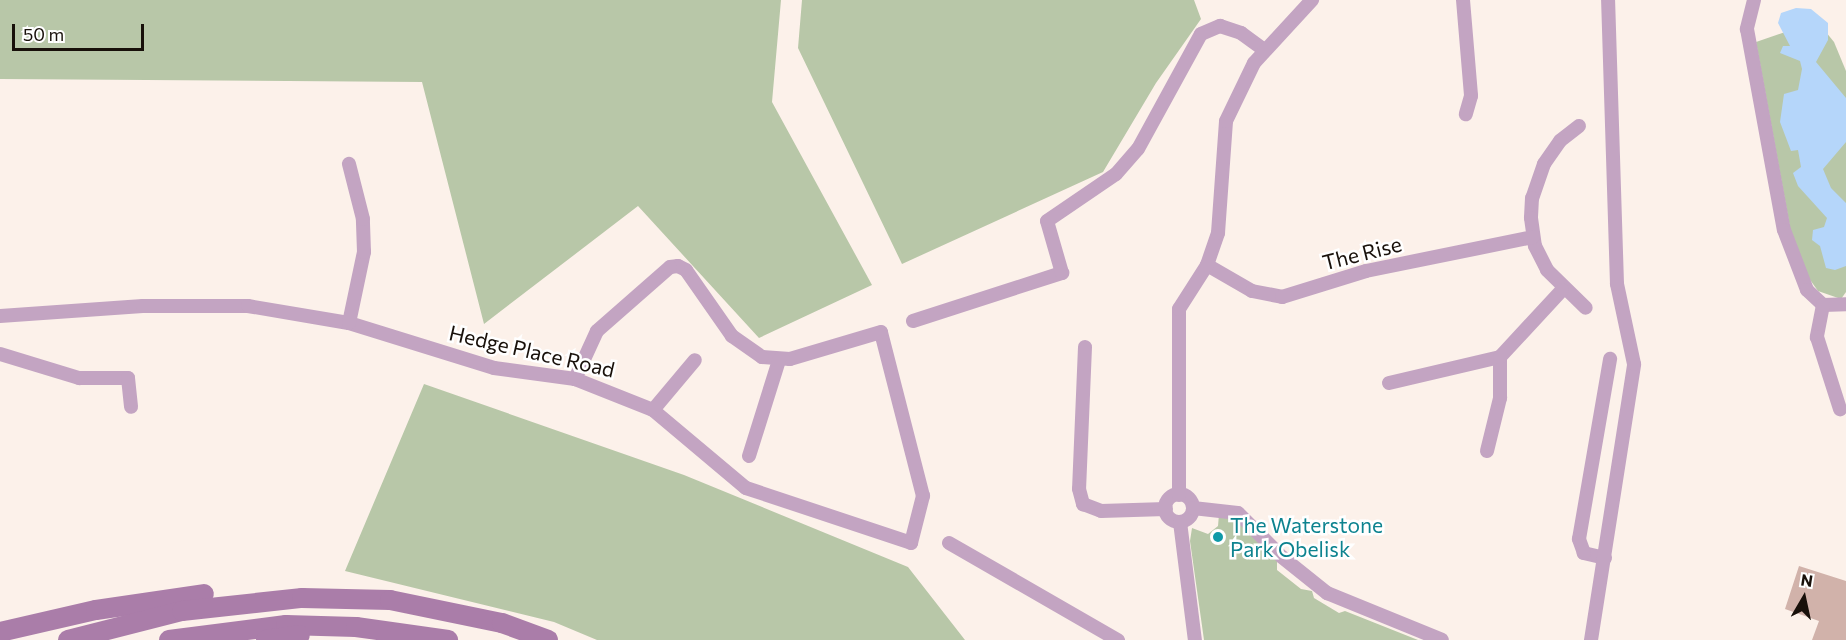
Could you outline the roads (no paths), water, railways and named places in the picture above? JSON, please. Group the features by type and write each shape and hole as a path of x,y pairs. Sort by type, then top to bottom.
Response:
{"street":[{"path":"1179,495 1179,309 1207,265 1221,219 1220,161 1226,121 1264,50 1312,0"},
{"path":"1463,0 1470,96 1466,114"},
{"path":"1591,640 1634,364 1617,284 1608,0"},
{"path":"1754,0 1747,29 1782,222 1804,285 1823,305 1846,304"},
{"path":"913,321 1062,273 1047,221 1116,174 1138,148 1201,34 1220,26 1241,33 1264,50"},
{"path":"1579,126 1557,145 1539,174 1531,204 1533,237 1544,266 1562,290 1586,308"},
{"path":"349,164 363,219 364,252 349,323"},
{"name":"The Rise","path":"1207,265 1252,291 1282,297 1366,272 1533,237"},
{"path":"575,379 597,330 670,267 678,266 686,270 732,336 750,352 779,360 749,456"},
{"path":"1389,383 1500,357 1562,290"},
{"path":"1823,305 1817,342 1840,410"},
{"name":"Hedge Place Road","path":"0,316 143,306 248,306 349,323 494,368 575,379 653,410 746,488 911,543 922,496 881,332 779,360"},
{"path":"1084,347 1079,497 1090,509 1101,511 1166,509"},
{"path":"0,354 79,378 128,378 131,407"},
{"path":"1487,451 1500,398 1500,357"},
{"path":"1605,558 1584,553 1579,539 1610,359"},
{"path":"653,410 696,360"},
{"path":"1179,495 1187,497 1193,508 1188,519 1180,522 1169,517 1166,509 1171,498 1179,495"},
{"path":"1193,508 1238,513 1282,557 1327,593 1442,640"},
{"path":"1180,522 1195,640"},
{"path":"949,543 1118,640"},
{"path":"0,632 88,612 206,594 262,591 390,600 502,623 548,640"},
{"path":"68,640 149,618 234,603 292,598 390,600"},
{"path":"169,640 257,626 356,627 448,640"},
{"path":"266,640 356,627"}],"water":[{"path":"1796,8 1811,9 1828,23 1828,40 1816,62 1846,98 1846,142 1823,169 1831,188 1846,203 1846,266 1835,270 1826,268 1820,246 1812,240 1813,230 1824,227 1827,218 1798,186 1793,173 1801,167 1798,150 1791,151 1780,122 1784,94 1798,90 1802,69 1800,61 1780,53 1783,46 1790,46 1778,23 1781,13"}],"place":[{"name":"The Waterstone Park Obelisk","path":"1218,537"}]}
